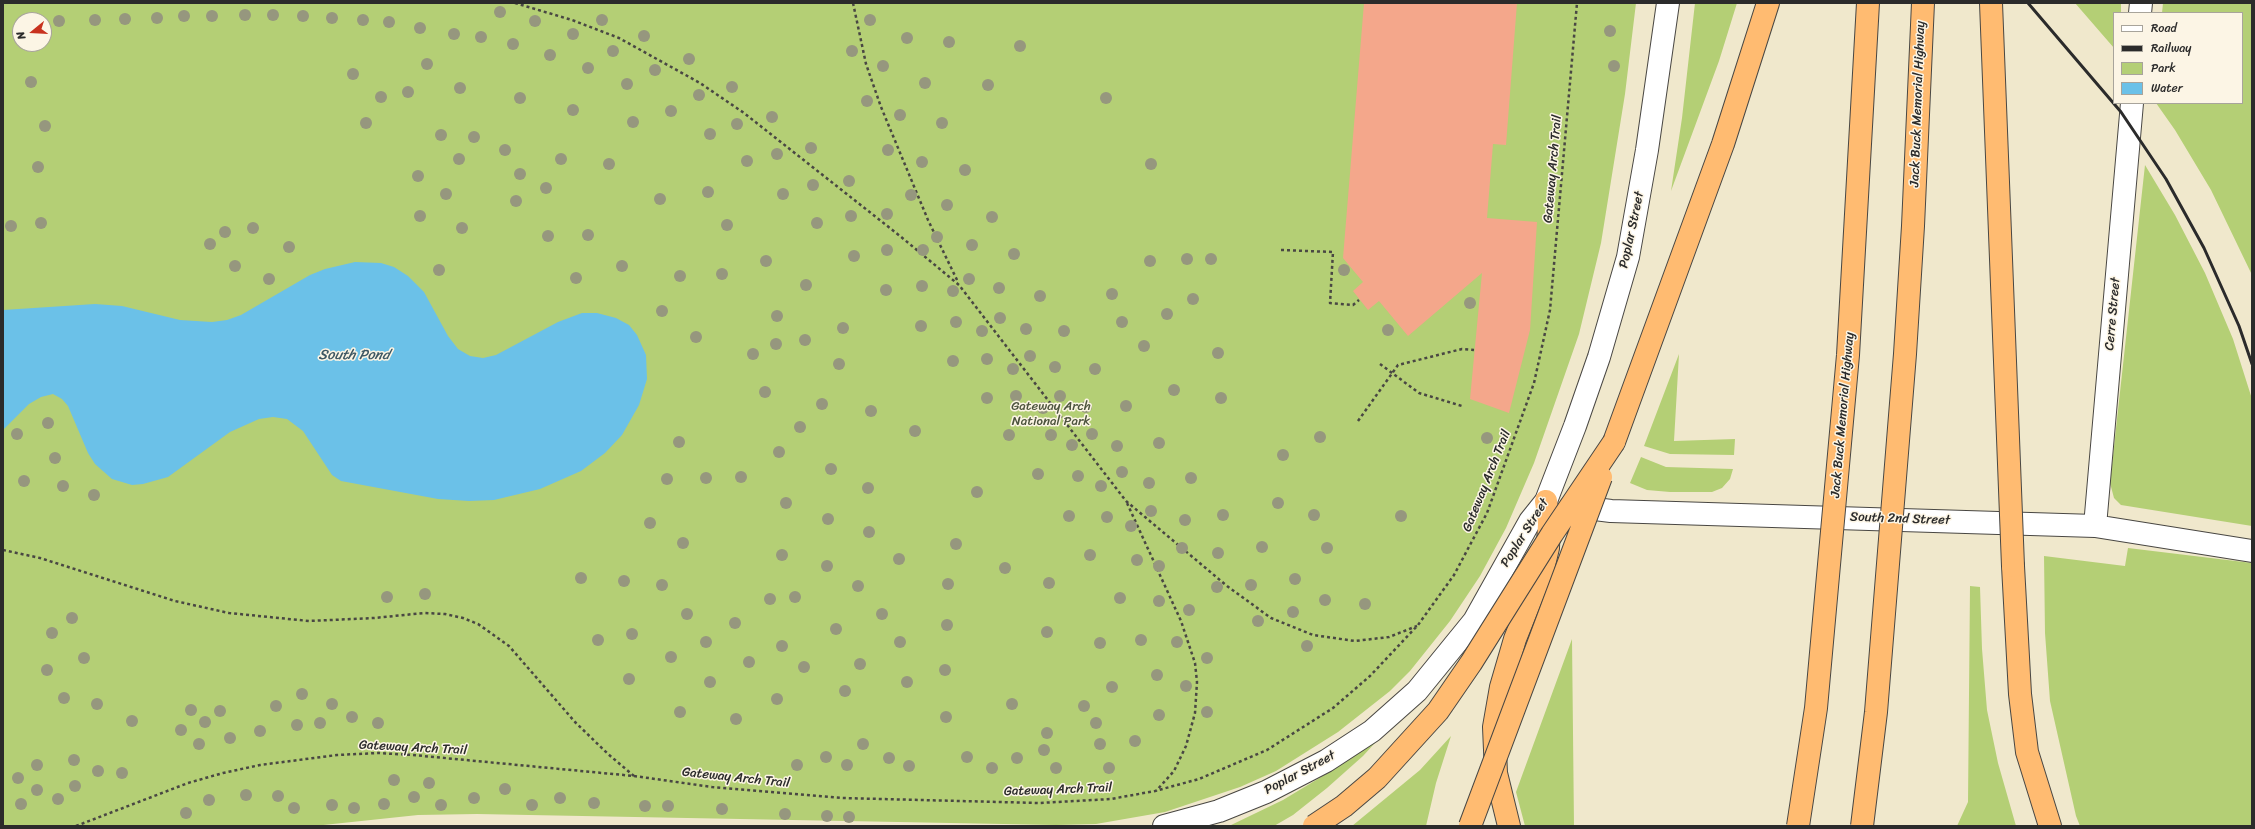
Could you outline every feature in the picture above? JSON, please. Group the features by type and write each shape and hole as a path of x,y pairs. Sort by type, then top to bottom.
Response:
{"highway":[{"path":"1470,826 1614,442 1723,144 1768,3"},
{"name":"Jack Buck Memorial Highway","path":"1798,826 1816,708 1848,355 1868,3"},
{"name":"Jack Buck Memorial Highway","path":"1862,826 1876,712 1904,377 1913,226 1923,3"},
{"path":"1991,3 2013,566 2020,694 2027,752 2050,826"},
{"path":"1314,826 1344,806 1377,778 1438,711 1471,663 1552,534 1614,442"},
{"path":"1509,826 1496,774 1494,727 1500,687 1515,639 1543,569 1548,548 1549,523 1546,501"}],"street":[{"name":"Poplar Street","path":"1164,826 1219,810 1266,792 1326,761 1372,731 1417,690 1474,621 1530,520 1546,501 1582,407 1628,257 1647,150 1668,3"},
{"name":"Cerre Street","path":"2095,526 2132,104"},
{"name":"South 2nd Street","path":"1546,501 1611,510 2095,526 2252,551"}],"path":[{"path":"514,3 572,20 619,38 700,83 786,146 959,285"},
{"path":"853,3 866,64 881,107 928,220 959,285 1126,501 1227,586 1271,618 1296,629 1313,636 1355,641 1389,637 1418,625"},
{"name":"Gateway Arch Trail","path":"76,826 188,783 223,773 260,765 337,755 378,753 413,755 634,776 712,787 842,798 1039,803 1111,799 1155,791 1199,779 1267,750 1333,708 1370,676 1418,625 1454,575 1487,513 1534,383 1550,310 1577,3"},
{"path":"1281,250 1333,252 1330,303 1353,305 1359,300"},
{"path":"1358,421 1398,365 1462,349 1474,350"},
{"path":"1380,364 1419,393 1462,406"},
{"path":"1126,501 1181,621 1195,663 1198,682 1195,714 1186,746 1174,771 1155,791"},
{"path":"3,550 40,558 175,601 229,614 309,621 374,618 424,613 446,614 463,618 478,624 508,646 575,722 608,754 634,776"}],"green space":[{"name":"Gateway Arch National Park","path":"3,3 1636,3 1625,94 1601,243 1579,334 1534,463 1506,528 1480,576 1450,621 1410,671 1390,691 1338,732 1276,771 1240,787 1165,812 1096,824 1056,825 477,814 418,815 314,826 3,826"},
{"path":"1695,3 1737,3 1719,61 1671,191 1682,118"},
{"path":"2075,3 2121,3 2121,12 2113,12 2113,47"},
{"path":"2163,3 2252,3 2252,275 2211,190 2175,130 2157,104 2243,104 2243,12 2162,12"},
{"path":"2145,165 2175,215 2205,273 2233,339 2252,399 2252,526 2121,505 2114,498 2110,483"},
{"path":"1679,354 1674,441 1735,439 1734,455 1670,454 1644,446"},
{"path":"1641,457 1666,467 1733,469 1730,479 1722,488 1712,492 1670,492 1647,490 1630,483"},
{"path":"2128,548 2252,563 2252,826 2080,826 2076,816 2050,701 2045,633 2044,556 2125,566"},
{"path":"1970,586 1980,587 1982,649 1987,710 1998,763 2016,826 1957,826 1968,802"},
{"path":"1572,639 1574,826 1525,826 1516,792"},
{"path":"1395,721 1363,756 1327,788 1293,815 1274,826 1229,826 1283,800 1331,771"},
{"path":"1451,736 1436,783 1426,826 1352,826 1420,770"}],"water":[{"name":"South Pond","path":"355,262 381,263 394,267 408,276 424,292 448,336 458,349 470,356 483,358 496,355 558,322 582,313 597,313 616,318 629,325 637,335 646,355 647,379 639,405 622,435 605,453 581,471 540,489 494,500 469,501 438,499 341,481 332,475 303,431 287,419 273,417 259,419 230,432 168,477 143,484 132,485 112,479 95,464 88,453 68,406 62,399 53,394 41,397 29,404 3,430 3,310 95,304 122,306 180,320 212,322 227,320 241,315 310,275 325,269"}],"building":[{"path":"1364,3 1517,3 1506,145 1493,144 1487,218 1537,222 1530,330 1509,413 1470,399 1482,273 1408,336 1379,301 1368,310 1353,291 1363,282 1343,258"}],"railway":[{"path":"2028,3 2113,103"},
{"path":"2114,104 2166,179 2204,248 2239,326 2252,364"}]}
